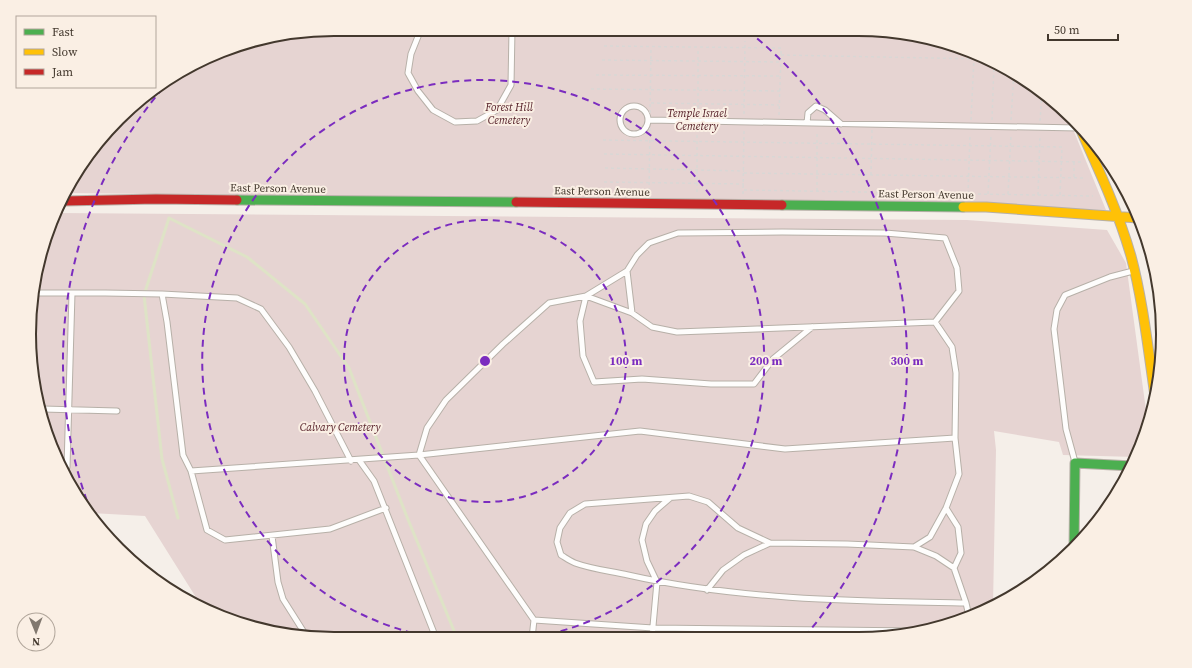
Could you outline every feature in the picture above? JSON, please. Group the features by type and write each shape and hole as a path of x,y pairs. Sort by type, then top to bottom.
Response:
{"street":[{"path":"1088,145 1118,216 1134,270 1142,310 1152,378"},
{"name":"East Person Avenue","path":"68,200 156,199 986,207 1132,217"},
{"path":"1074,539 1075,464 1125,466"}],"lane":[{"path":"418,36 411,54 408,73 418,91 433,110 455,122 477,120 497,110 511,85 512,36"},
{"path":"634,106 639,106 646,111 650,121 646,130 637,135 627,133 620,126 622,113 625,109 634,106"},
{"path":"807,123 808,114 816,106 825,110 841,124"},
{"path":"650,121 1072,127"},
{"path":"419,455 427,428 446,400 503,344 549,303 586,296 627,271 637,255 649,243 678,233 885,233 945,238 957,268 959,291 935,322 677,332 652,327 632,313 586,296"},
{"path":"1075,464 1066,429 1054,329 1057,310 1065,295 1110,277 1134,270"},
{"path":"627,271 632,313"},
{"path":"67,466 72,293"},
{"path":"39,294 162,294 237,298 261,309 289,347 315,391 351,461"},
{"path":"162,294 167,322 183,454 191,471 207,530 225,540 330,529 386,508"},
{"path":"586,296 580,321 583,356 594,382 642,379 711,384 754,384 773,359 812,327"},
{"path":"914,547 930,537 946,508 959,474 955,438 956,372 952,347 935,322"},
{"path":"46,409 117,411"},
{"path":"191,471 397,458 640,431 785,449 955,438"},
{"path":"419,455 534,620 533,632"},
{"path":"359,460 374,481 386,508 434,632"},
{"path":"966,603 816,599 707,590 658,582 574,563 561,556 557,542 560,528 570,513 585,504 689,496 708,502 738,528 770,543 914,547 936,556 954,568 966,603 968,611"},
{"path":"653,632 658,582 647,561 642,540 646,524 655,511 670,498"},
{"path":"946,508 958,527 961,553 954,568"},
{"path":"272,536 278,582 284,599 303,630"},
{"path":"707,590 723,570 744,555 770,543"},
{"path":"534,620 653,628 881,631"}],"path":[{"path":"743,198 745,41"},
{"path":"604,46 781,48 779,123"},
{"path":"649,197 651,47"},
{"path":"697,198 698,47"},
{"path":"781,55 971,59"},
{"path":"602,60 781,62"},
{"path":"596,75 780,76"},
{"path":"591,89 780,91"},
{"path":"1038,195 1042,100"},
{"path":"650,103 779,105"},
{"path":"817,191 818,123"},
{"path":"871,174 872,124"},
{"path":"603,140 1062,147 1060,195"},
{"path":"604,154 1083,162"},
{"path":"1074,162 1074,177"},
{"path":"605,168 817,174 1086,178"},
{"path":"604,182 744,184"},
{"path":"744,190 1093,196"}],"green space":[{"path":"334,36 858,36 897,39 935,46 990,67 1024,86 1072,126 1106,210 592,199 72,193 86,168 123,123 168,86 220,59 257,46 276,42"},
{"name":"Calvary Cemetery","path":"62,213 967,220 1107,230 1126,263 1146,411 1129,457 1063,455 1059,442 994,431 996,450 993,599 972,609 935,622 897,629 858,632 334,632 295,629 257,622 220,609 196,598 145,516 97,513 86,500 67,466 46,411 37,353 37,315 46,257"}],"waterway":[{"path":"178,518 162,459 144,295 169,218 247,257 305,304 349,368 407,517 455,632"}],"traffic: fast":[{"path":"237,200 516,202"},
{"path":"782,205 963,207"},
{"path":"1074,539 1075,463 1125,466"}],"traffic: slow":[{"path":"1087,144 1114,206 1131,256 1142,308 1152,378"},
{"path":"963,207 986,207 1132,218"}],"traffic: jam":[{"path":"68,201 156,199 237,200"},
{"path":"516,202 782,205"}],"park label":[{"name":"Forest Hill Cemetery","path":"509,113"},
{"name":"Temple Israel Cemetery","path":"697,119"}]}
